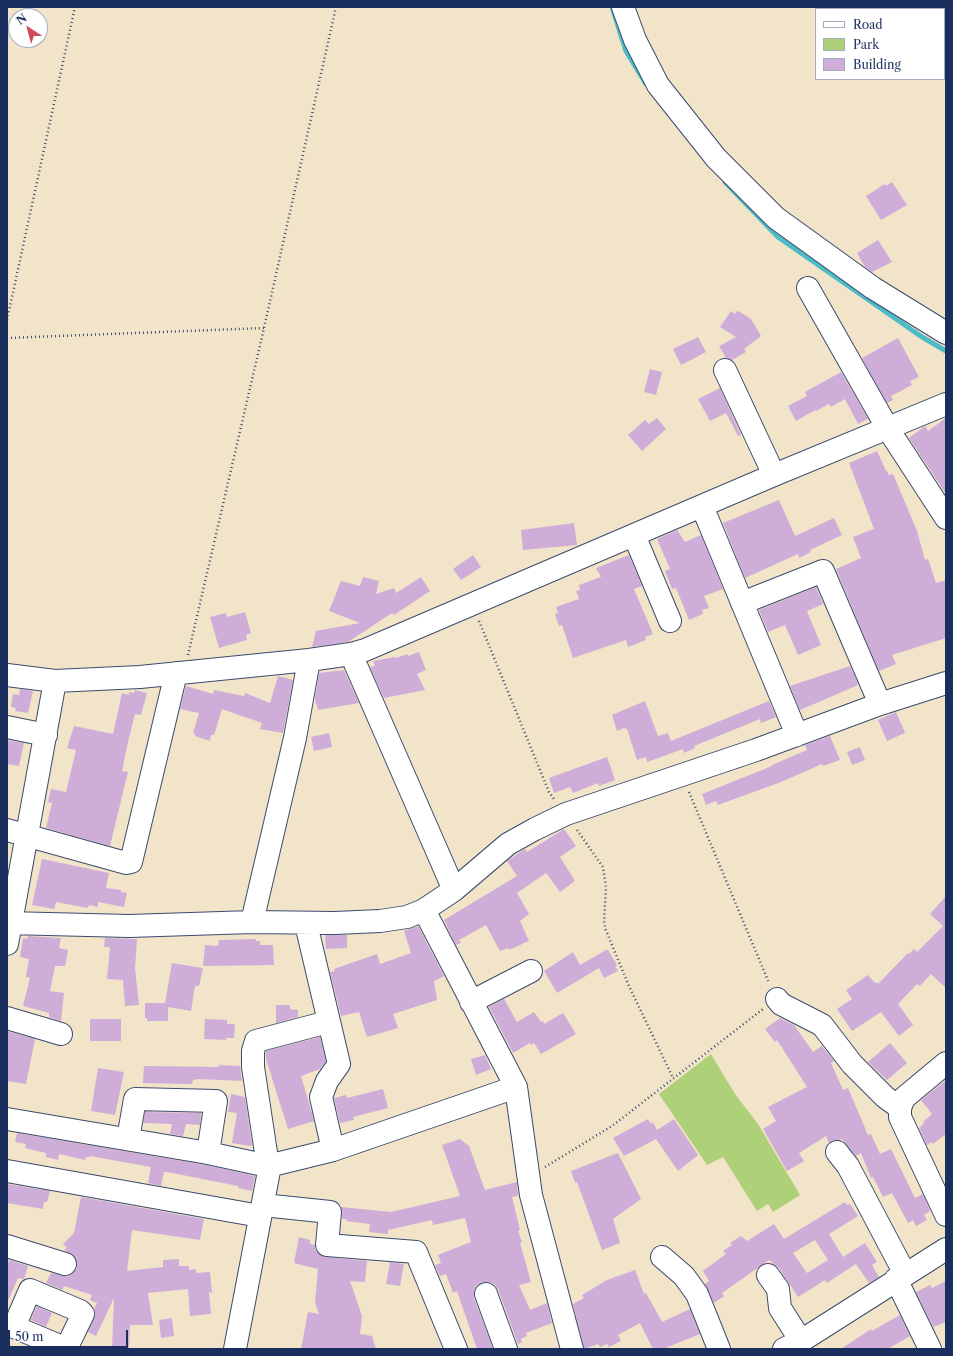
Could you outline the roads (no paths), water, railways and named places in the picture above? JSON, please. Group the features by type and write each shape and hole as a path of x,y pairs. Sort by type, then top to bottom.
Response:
{"street":[{"path":"623,7 635,40 658,85 727,169 776,218 873,288 946,333"},
{"path":"808,288 888,429 944,509"},
{"path":"725,370 774,475"},
{"path":"7,675 55,681 140,677 309,660 350,654 365,650 774,475 946,404"},
{"path":"702,506 797,735"},
{"path":"634,535 670,621"},
{"path":"742,603 823,571 880,704"},
{"path":"350,654 454,890"},
{"path":"252,922 296,738 309,660"},
{"path":"7,830 126,863 131,862 180,673"},
{"path":"7,944 9,923 28,837 55,681"},
{"path":"9,923 129,926 252,922 306,924 380,921 407,917 424,910 454,890 508,844 535,828 566,814 797,735 880,704 946,683"},
{"path":"7,727 46,735"},
{"path":"424,910 516,1087 531,1195 572,1349"},
{"path":"306,924 339,1064 328,1081 321,1097 333,1150"},
{"path":"471,1002 531,971"},
{"path":"777,999 781,1004 822,1024 852,1064 885,1097 900,1108"},
{"path":"7,1018 61,1034"},
{"path":"235,1349 252,1268 269,1171 253,1067 253,1051 256,1041 328,1022"},
{"path":"946,1063 904,1098 900,1108 903,1123 946,1215"},
{"path":"7,1119 208,1153 268,1166 333,1150 516,1087"},
{"path":"128,1139 135,1099 216,1101 208,1153"},
{"path":"837,1152 848,1166 901,1277 930,1349"},
{"path":"7,1172 262,1211 330,1212 327,1245 416,1252 456,1349"},
{"path":"7,1246 65,1264"},
{"path":"768,1275 778,1289 780,1308 793,1345 946,1249"},
{"path":"662,1257 684,1276 697,1294 718,1349"},
{"path":"30,1290 80,1311 83,1314 67,1349 33,1342 11,1326 30,1290"},
{"path":"486,1294 506,1349"}],"waterway":[{"path":"612,7 626,51 646,84"},
{"path":"725,182 778,237 922,337 946,351"}]}
